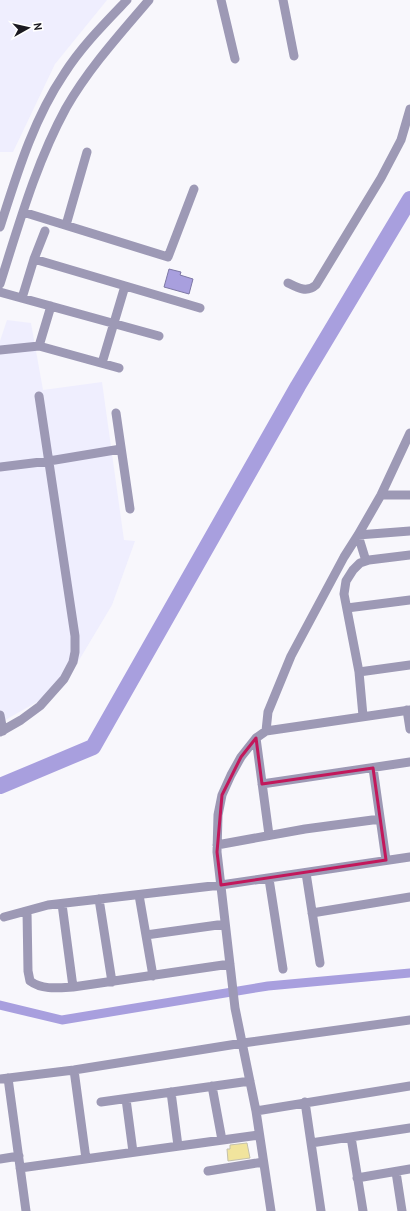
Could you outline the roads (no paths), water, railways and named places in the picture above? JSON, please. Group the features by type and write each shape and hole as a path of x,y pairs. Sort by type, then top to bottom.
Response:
{"street":[{"path":"0,227 15,179 40,114 64,73 95,34 127,0"},
{"path":"0,284 23,212 44,155 66,108 83,81 101,57 150,0"},
{"path":"221,0 235,59"},
{"path":"283,0 294,56"},
{"path":"288,283 306,290 312,289 316,285 381,178 400,140 410,109"},
{"path":"66,225 87,152"},
{"path":"23,212 168,257 194,189"},
{"path":"22,298 34,259 45,231"},
{"path":"34,259 200,308"},
{"path":"102,363 125,286"},
{"path":"0,292 159,336"},
{"path":"40,346 51,306"},
{"path":"0,350 40,346 119,368"},
{"path":"0,714 1,731 21,720 40,706 64,679 73,662 75,652 75,636 39,396"},
{"path":"116,413 130,509"},
{"path":"266,731 268,712 291,656 344,557 381,495 407,444 410,433"},
{"path":"0,467 49,461 121,449"},
{"path":"381,495 410,495"},
{"path":"358,535 410,531"},
{"path":"358,535 366,561"},
{"path":"364,716 359,672 344,594 346,580 360,563 410,555"},
{"path":"347,608 410,600"},
{"path":"359,672 410,664"},
{"path":"271,1211 256,1111 236,1008 225,924 217,845 218,815 222,795 240,757 256,738 266,731 408,710 410,729"},
{"path":"256,738 269,835"},
{"path":"262,784 410,762"},
{"path":"373,768 386,860"},
{"path":"217,845 269,835 380,819"},
{"path":"4,917 48,905 221,885 410,857"},
{"path":"306,873 320,963"},
{"path":"269,878 283,969"},
{"path":"139,895 153,976"},
{"path":"312,913 410,897"},
{"path":"99,899 112,982"},
{"path":"62,904 73,988"},
{"path":"26,911 30,981 36,986 73,988 230,964"},
{"path":"146,935 225,924"},
{"path":"26,1211 19,1156 4,1078 74,1070 243,1043 410,1020"},
{"path":"74,1070 86,1159"},
{"path":"101,1102 250,1081"},
{"path":"212,1086 222,1140"},
{"path":"256,1111 410,1086"},
{"path":"171,1092 178,1146"},
{"path":"126,1099 133,1152"},
{"path":"305,1102 321,1211"},
{"path":"311,1143 410,1128"},
{"path":"20,1168 259,1135"},
{"path":"351,1137 363,1211"},
{"path":"0,1159 19,1156"},
{"path":"208,1171 264,1162"},
{"path":"357,1178 410,1170"},
{"path":"396,1172 402,1211"}],"waterway":[{"path":"0,786 93,747 298,386 410,199"},
{"path":"0,1005 62,1020 268,986 410,973"}]}
